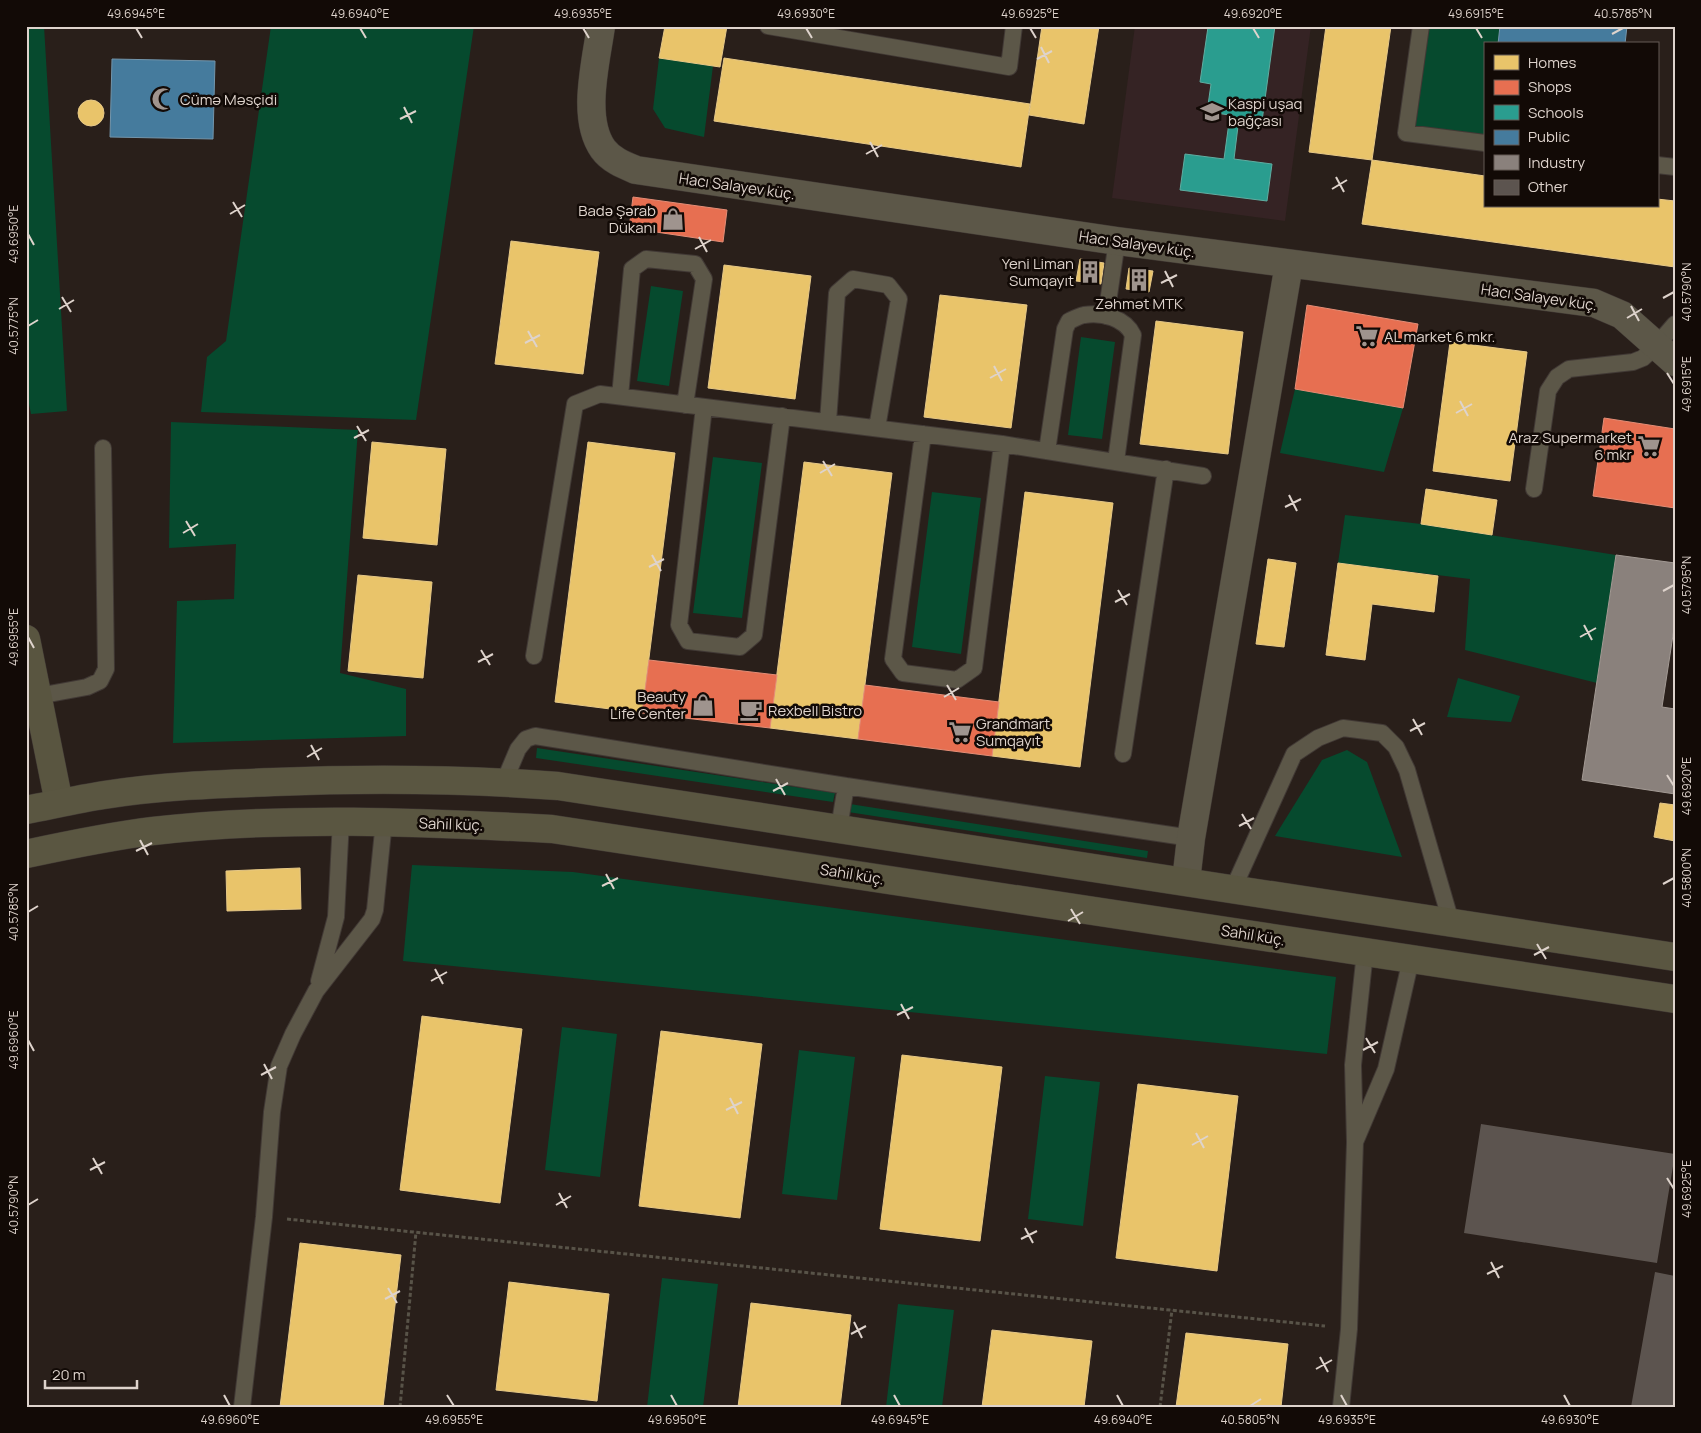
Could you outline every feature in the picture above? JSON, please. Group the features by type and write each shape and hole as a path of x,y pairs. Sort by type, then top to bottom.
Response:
{"main road":[{"path":"26,810 103,795 247,783 357,779 504,782 558,786 1675,957"},
{"path":"59,804 67,845"},
{"name":"Sahil küç.","path":"26,854 109,837 177,828 238,824 341,820 552,828 1675,999"}],"street":[{"name":"Hacı Salayev küç.","path":"601,26 592,95 592,119 603,150 617,162 636,170 1117,241 1594,303 1622,315 1665,354"},
{"path":"1186,881 1191,838 1288,264"},
{"path":"26,639 59,804"}],"lane":[{"path":"768,26 1009,67 1014,26"},
{"path":"1421,26 1406,133 1484,143"},
{"path":"1658,165 1675,166"},
{"path":"1106,316 1117,241"},
{"path":"620,396 632,269 646,259 694,264 704,279 685,404"},
{"path":"828,422 837,293 853,279 888,285 899,299 877,428"},
{"path":"1047,451 1065,329 1069,321 1084,315 1106,316 1123,322 1134,335 1116,461"},
{"path":"1534,489 1548,391 1557,378 1569,369 1633,362 1665,354 1675,324"},
{"path":"534,656 575,404 600,394 1002,444 1203,476"},
{"path":"704,407 679,625 688,641 696,642 740,647 754,635 782,416"},
{"path":"923,434 893,659 903,673 957,680 974,668 1002,444"},
{"path":"38,696 87,687 100,681 106,669 103,448"},
{"path":"1123,754 1166,469"},
{"path":"1233,889 1294,754 1318,738 1344,728 1382,733 1396,747 1407,770 1451,922"},
{"path":"504,782 518,749 526,738 535,736 846,786 1191,838"},
{"path":"839,828 846,786"},
{"path":"316,991 336,917 341,820"},
{"path":"242,1407 264,1216 272,1112 279,1066 293,1034 316,991 372,919 375,910 384,821"},
{"path":"1341,1407 1349,1329 1355,1142 1354,1065 1365,952"},
{"path":"1355,1142 1386,1069 1411,959"}],"path":[{"path":"264,1216 1349,1329"},
{"path":"400,1407 416,1232"},
{"path":"1160,1407 1172,1310"}],"shaded area":[{"name":"Kaspi uşaq bağçası","path":"1135,26 1311,26 1285,221 1112,198"}],"green space":[{"path":"26,26 44,26 67,411 31,414 26,388"},
{"path":"271,26 474,26 416,420 201,412 207,357 226,341"},
{"path":"1421,26 1500,26 1498,42 1484,42 1484,143 1406,133"},
{"path":"659,58 713,66 704,137 665,128 653,109"},
{"path":"651,286 683,291 669,386 637,381"},
{"path":"1081,337 1115,342 1102,439 1068,435"},
{"path":"1295,389 1403,408 1384,472 1280,453"},
{"path":"171,422 358,430 340,673 406,689 406,736 173,743 177,601 234,599 236,544 169,548"},
{"path":"713,457 762,463 742,618 693,613"},
{"path":"932,492 981,498 961,654 912,647"},
{"path":"1345,515 1421,524 1616,555 1597,683 1465,650 1470,579 1338,563"},
{"path":"1458,678 1520,696 1511,722 1447,717"},
{"path":"537,748 835,793 833,802 536,758"},
{"path":"1347,750 1367,762 1402,857 1275,836 1322,760"},
{"path":"850,804 1148,851 1147,858 848,812"},
{"path":"412,865 573,872 1336,977 1327,1054 403,961"},
{"path":"562,1027 617,1034 600,1177 545,1170"},
{"path":"799,1050 855,1057 837,1200 782,1194"},
{"path":"1045,1076 1100,1082 1083,1226 1028,1219"},
{"path":"662,1278 718,1284 703,1407 647,1407"},
{"path":"898,1304 954,1310 942,1407 886,1407"}],"building: Homes":[{"path":"665,26 727,26 720,67 659,58"},
{"path":"1042,26 1099,26 1084,124 1029,115"},
{"path":"1326,26 1391,26 1372,160 1309,152"},
{"path":"724,58 1030,104 1021,167 714,121"},
{"path":"91,100 101,103 104,113 101,123 91,126 81,123 78,113 81,103"},
{"path":"1372,160 1484,176 1484,208 1658,208 1658,199 1675,201 1675,267 1362,224"},
{"path":"511,241 599,252 583,374 495,364"},
{"name":"Yeni Liman Sumqayıt","path":"1080,259 1104,263 1101,284 1076,281"},
{"path":"724,265 811,276 795,399 708,388"},
{"name":"Zəhmət MTK","path":"1129,268 1153,271 1149,292 1126,289"},
{"path":"940,295 1027,305 1011,428 924,417"},
{"path":"1156,321 1243,332 1228,454 1140,444"},
{"path":"1450,342 1527,352 1510,481 1433,471"},
{"path":"372,442 446,449 437,545 363,538"},
{"path":"588,442 675,453 642,713 555,702"},
{"path":"804,462 892,473 858,739 770,728"},
{"path":"1426,489 1497,500 1492,535 1421,524"},
{"path":"1025,492 1113,503 1080,767 992,756"},
{"path":"1268,559 1296,563 1284,647 1256,644"},
{"path":"1338,563 1438,576 1434,612 1372,604 1365,660 1326,655"},
{"path":"358,575 432,582 423,678 348,671"},
{"path":"1660,803 1675,805 1675,841 1654,837"},
{"path":"300,868 301,909 227,911 226,871"},
{"path":"422,1016 522,1029 500,1203 400,1190"},
{"path":"661,1031 762,1044 740,1218 639,1206"},
{"path":"902,1055 1002,1067 980,1241 880,1229"},
{"path":"1138,1084 1238,1096 1217,1271 1116,1258"},
{"path":"300,1243 401,1255 383,1407 280,1407"},
{"path":"509,1282 609,1294 597,1401 496,1390"},
{"path":"751,1303 851,1315 840,1407 738,1407"},
{"path":"992,1330 1092,1341 1084,1407 982,1407"},
{"path":"1186,1333 1288,1344 1281,1407 1176,1407"}],"building: Shops":[{"path":"633,197 727,210 723,242 629,228"},
{"path":"1307,305 1418,324 1403,408 1295,389"},
{"path":"1604,418 1675,429 1675,508 1593,496"},
{"path":"649,660 777,675 770,728 642,713"},
{"path":"865,685 999,702 992,756 858,739"}],"building: Schools":[{"path":"1204,26 1275,26 1262,121 1239,118 1234,159 1272,164 1267,201 1180,190 1185,154 1224,159 1230,115 1207,112 1211,84 1200,82 1208,27"}],"building: Public":[{"path":"1500,26 1627,26 1625,42 1498,42"},
{"name":"Cümə Məsçidi","path":"112,59 215,61 213,139 110,137"}],"building: Industry":[{"path":"1616,555 1675,563 1675,622 1662,707 1675,709 1675,794 1582,780"}],"building: Other":[{"path":"1481,1124 1675,1154 1657,1263 1464,1233"},
{"path":"1655,1272 1675,1276 1675,1407 1631,1407"}],"place":[{"name":"Cümə Məsçidi","path":"163,99"},
{"name":"Kaspi uşaq bağçası","path":"1212,112"},
{"name":"Badә Şәrab Dükanı","path":"673,219"},
{"name":"Yeni Liman Sumqayıt","path":"1090,272"},
{"name":"Zəhmət MTK","path":"1139,280"},
{"name":"AL market 6 mkr.","path":"1367,336"},
{"name":"Araz Supermarket 6 mkr","path":"1649,446"},
{"name":"Beauty Life Center","path":"703,705"},
{"name":"Rexbell Bistro","path":"751,710"},
{"name":"Grandmart Sumqayıt","path":"960,732"}]}
